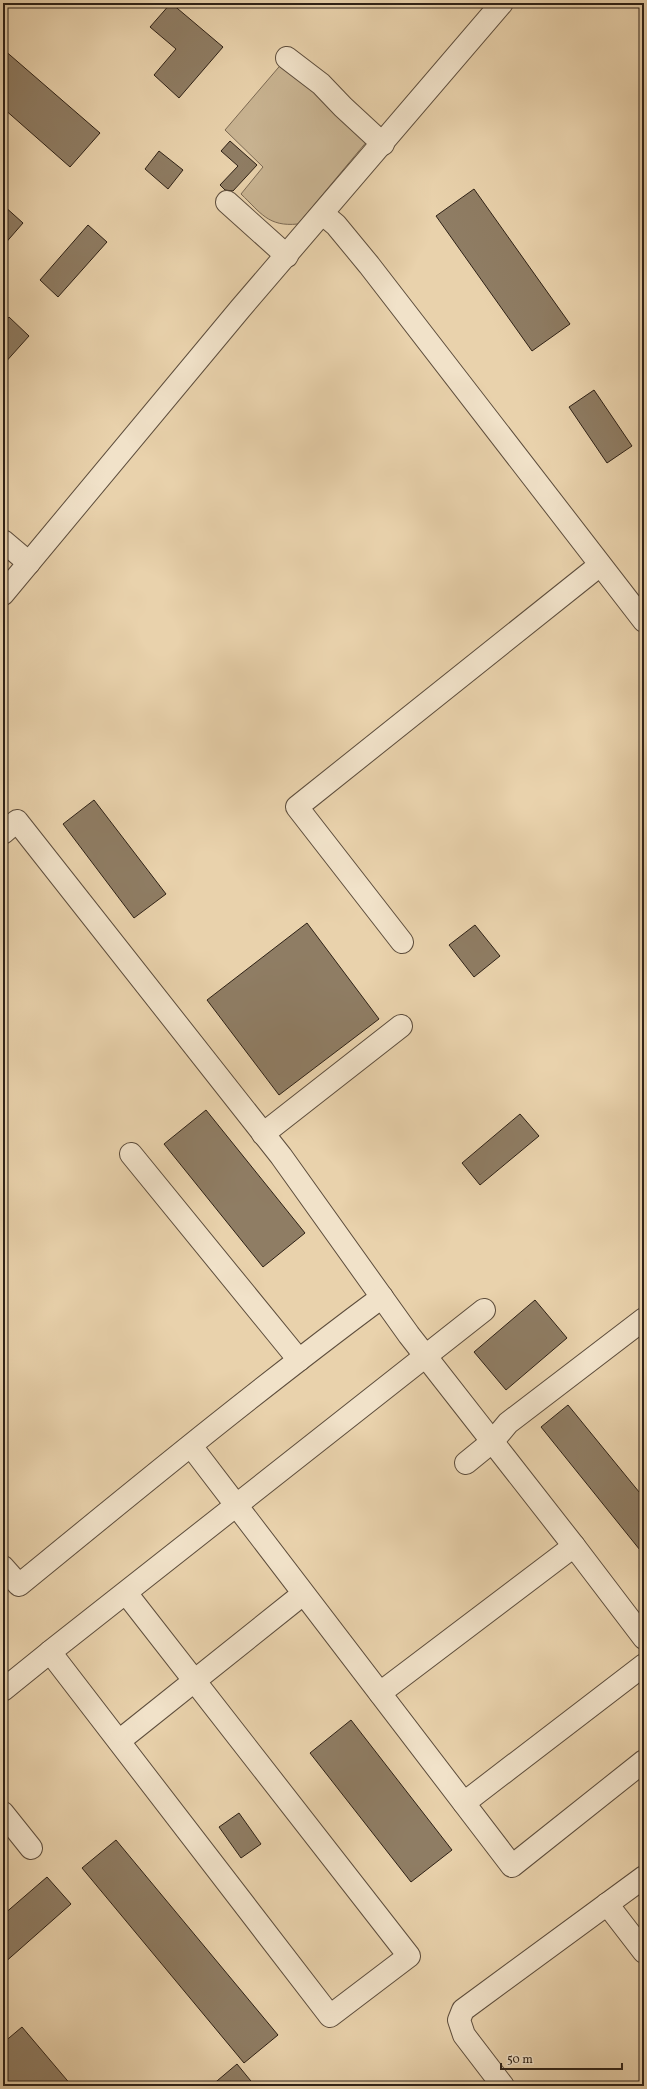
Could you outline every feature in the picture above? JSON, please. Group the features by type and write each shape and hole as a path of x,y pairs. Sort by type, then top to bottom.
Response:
{"street":[{"path":"3,594 240,309 383,144 502,3"},
{"path":"287,58 321,84 343,107 383,144"},
{"path":"227,202 287,256"},
{"path":"323,214 336,225 369,265 644,621"},
{"path":"3,541 29,563"},
{"path":"402,942 297,807 600,565"},
{"path":"3,833 16,821 263,1134 427,1357 644,1638"},
{"path":"263,1134 401,1026"},
{"path":"130,1154 299,1360"},
{"path":"3,1566 19,1585 299,1360 382,1297"},
{"path":"3,1690 427,1357 484,1310"},
{"path":"466,1463 493,1441 508,1423 644,1319"},
{"path":"191,1446 512,1866 644,1761"},
{"path":"380,1694 574,1546"},
{"path":"50,1652 330,2016 408,1956 193,1681 126,1592"},
{"path":"119,1741 304,1594"},
{"path":"464,1803 644,1665"},
{"path":"3,1813 31,1848"},
{"path":"503,2086 464,2035 459,2020 463,2010 644,1877"},
{"path":"607,1904 644,1952"}],"shaded area":[{"path":"284,61 368,140 298,224 272,221 260,213 241,194 263,167 225,130"}],"building":[{"path":"171,3 223,47 179,98 154,75 176,49 150,27"},
{"path":"3,49 100,133 70,167 3,108"},
{"path":"230,141 257,165 233,191 225,190 220,185 238,166 221,151"},
{"path":"159,151 183,170 168,189 145,169"},
{"path":"474,189 570,324 532,351 436,216"},
{"path":"3,205 23,223 3,246"},
{"path":"88,225 107,242 58,297 40,280"},
{"path":"9,317 29,336 3,365 3,324"},
{"path":"594,390 632,446 607,463 569,407"},
{"path":"94,800 166,894 134,918 63,824"},
{"path":"307,923 379,1019 279,1095 207,1000"},
{"path":"475,925 500,956 474,977 449,945"},
{"path":"206,1110 305,1233 263,1267 164,1144"},
{"path":"520,1114 539,1136 480,1185 462,1163"},
{"path":"535,1300 567,1338 506,1390 474,1352"},
{"path":"568,1405 644,1498 644,1555 541,1427"},
{"path":"351,1720 452,1850 411,1882 310,1753"},
{"path":"239,1813 261,1844 241,1858 219,1827"},
{"path":"116,1840 278,2035 244,2063 82,1868"},
{"path":"47,1877 71,1904 3,1964 3,1915"},
{"path":"22,2027 72,2086 7,2086 3,2081 3,2043"},
{"path":"237,2064 255,2086 211,2086"}]}
